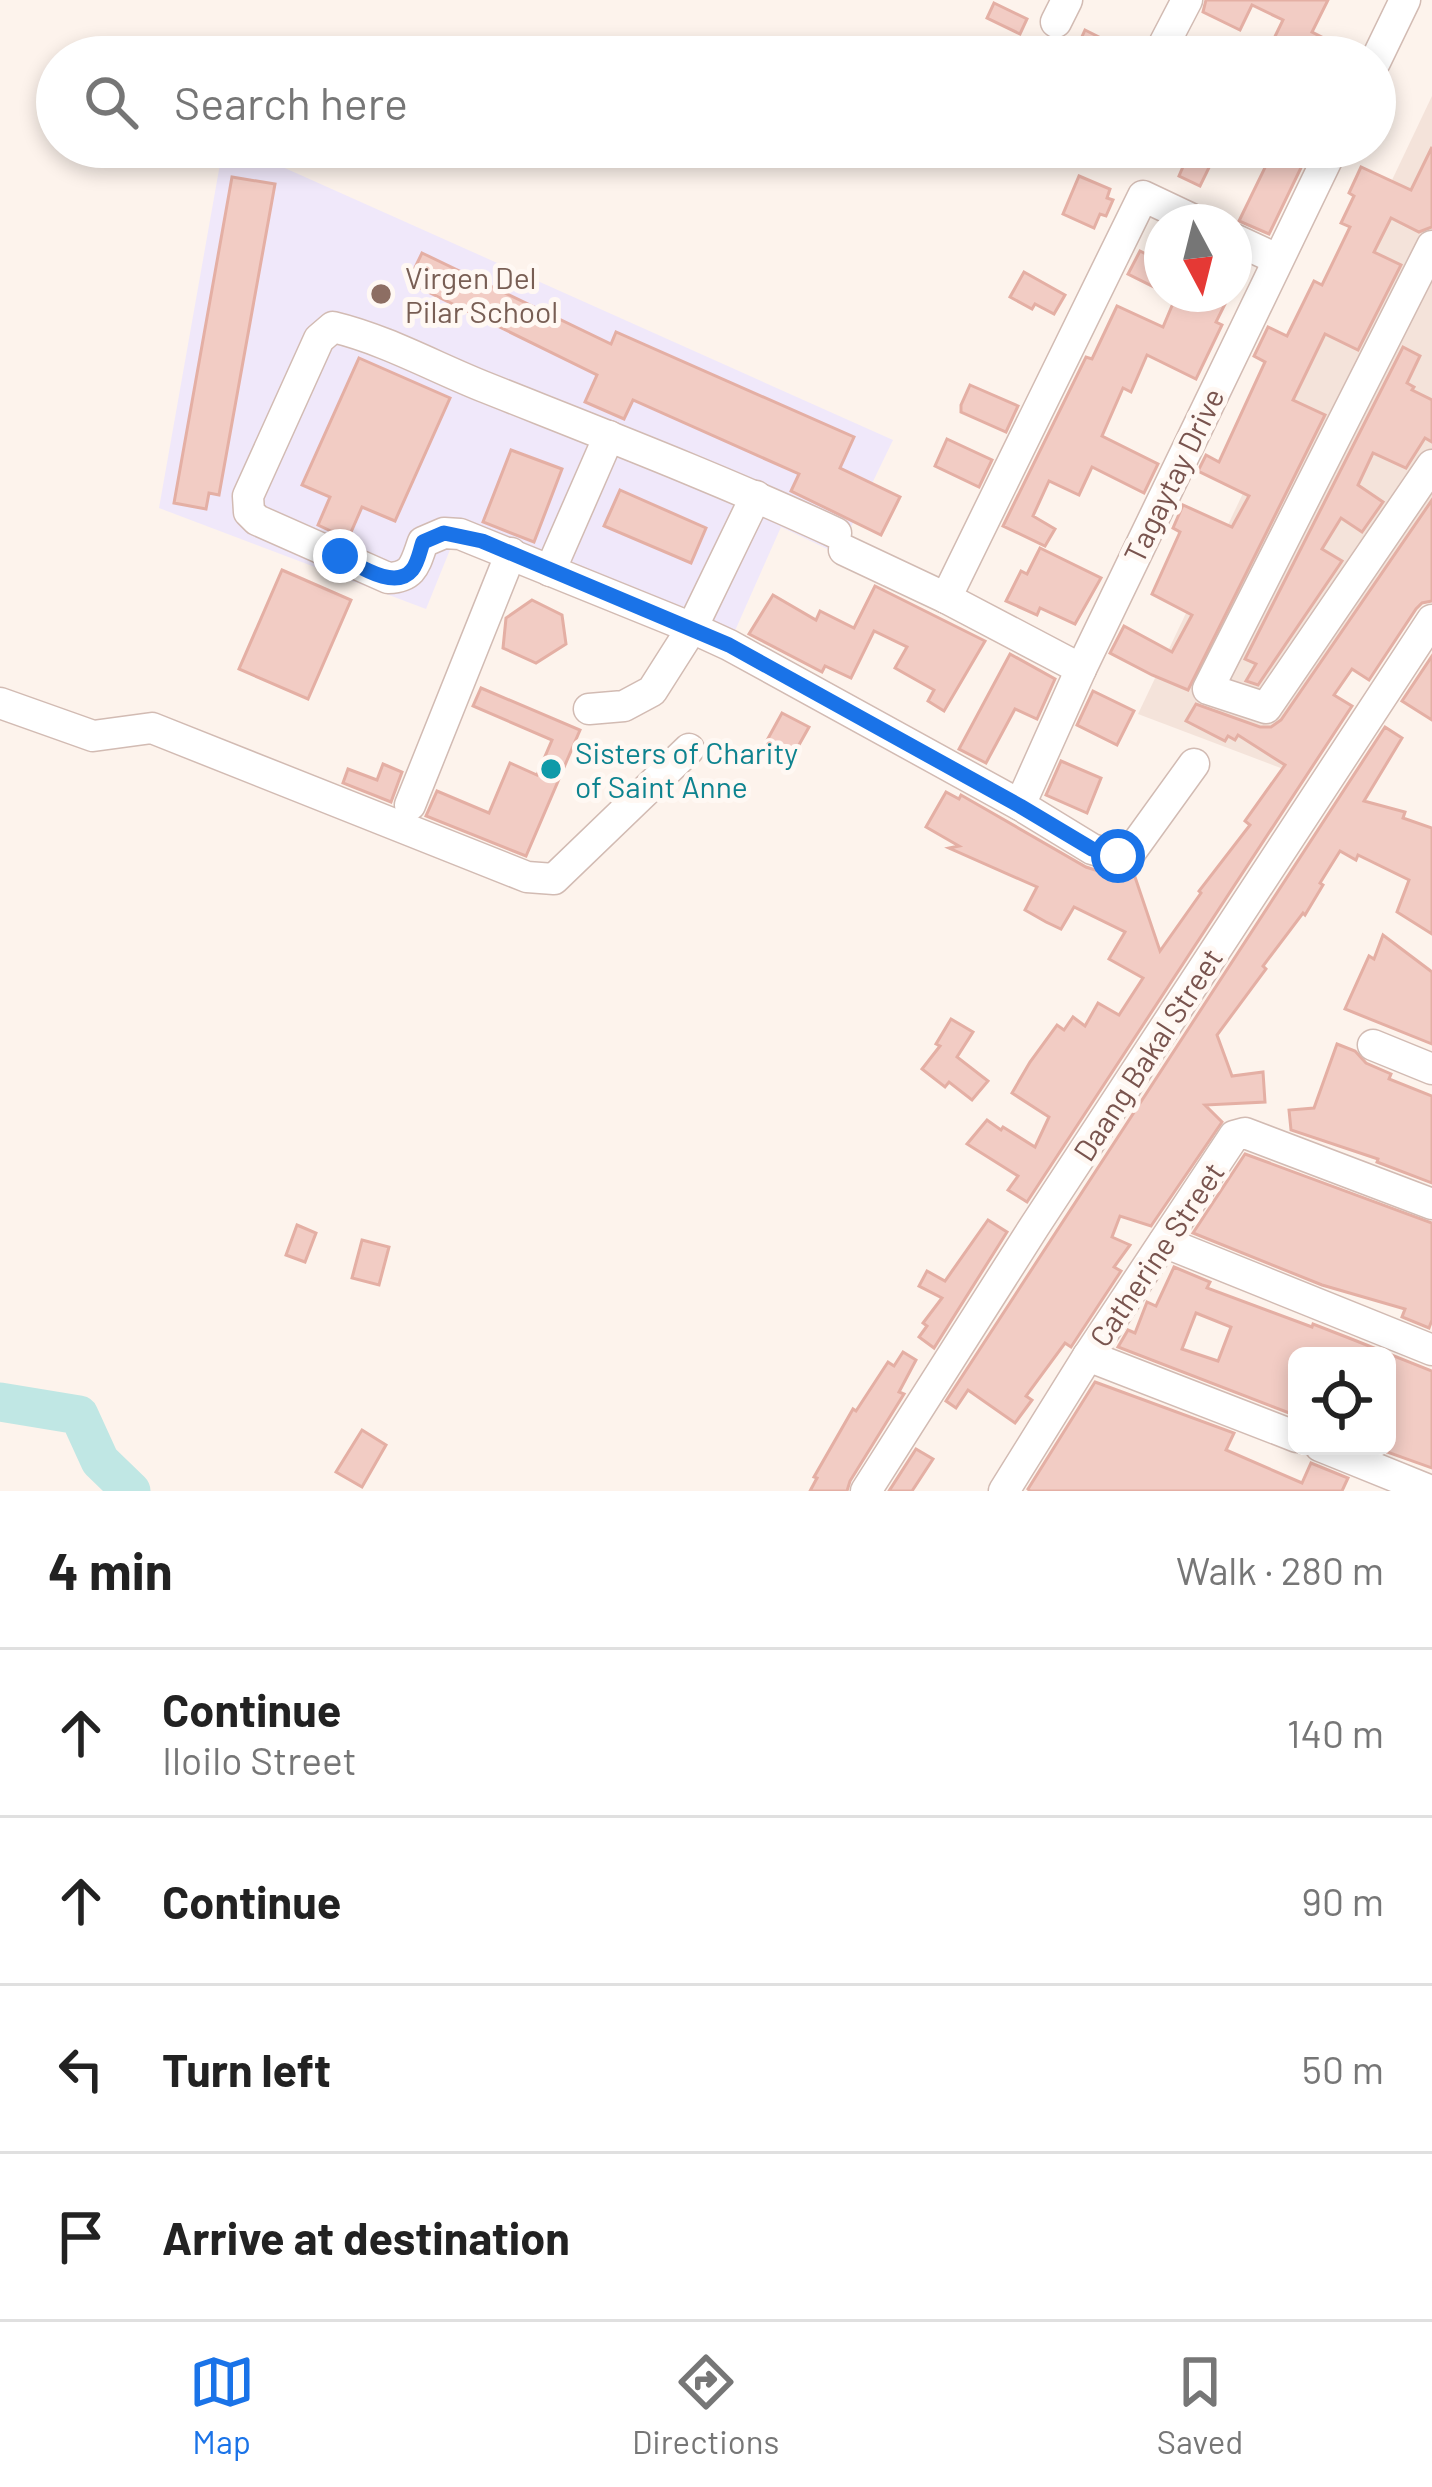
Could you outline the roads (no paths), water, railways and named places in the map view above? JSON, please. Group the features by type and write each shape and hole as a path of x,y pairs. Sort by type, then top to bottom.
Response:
{"street":[{"path":"1168,36 1187,0"},
{"path":"1388,36 1406,0"},
{"name":"Tagaytay Drive","path":"1020,806 1322,168"},
{"path":"946,598 1143,196 1160,204"},
{"path":"1252,247 1277,259"},
{"path":"1429,256 1208,689 1266,708 1432,465"},
{"path":"1081,669 756,496 372,338 333,328 319,339 248,496 250,512 257,520 388,578 402,578 413,569 423,542 444,533 482,541 692,628 1092,849 1118,856 1132,850 1194,764"},
{"path":"550,571 609,436"},
{"path":"589,709 624,706 652,691 692,628 756,496"},
{"path":"410,805 511,554"},
{"name":"Daang Bakal Street","path":"866,1491 1432,620"},
{"path":"0,704 93,736 152,728 527,877 554,879 689,749"},
{"path":"1373,1045 1432,1069"},
{"name":"Catherine Street","path":"1004,1491 1238,1133 1432,1204"},
{"path":"1164,1242 1432,1350"},
{"path":"1088,1356 1288,1434"},
{"path":"1333,1455 1367,1479 1431,1491"}],"waterway":[{"path":"0,1402 79,1415 100,1461 131,1491"}],"place":[{"name":"Virgen Del Pilar School","path":"381,294"},
{"name":"Sisters of Charity of Saint Anne","path":"551,769"}]}
